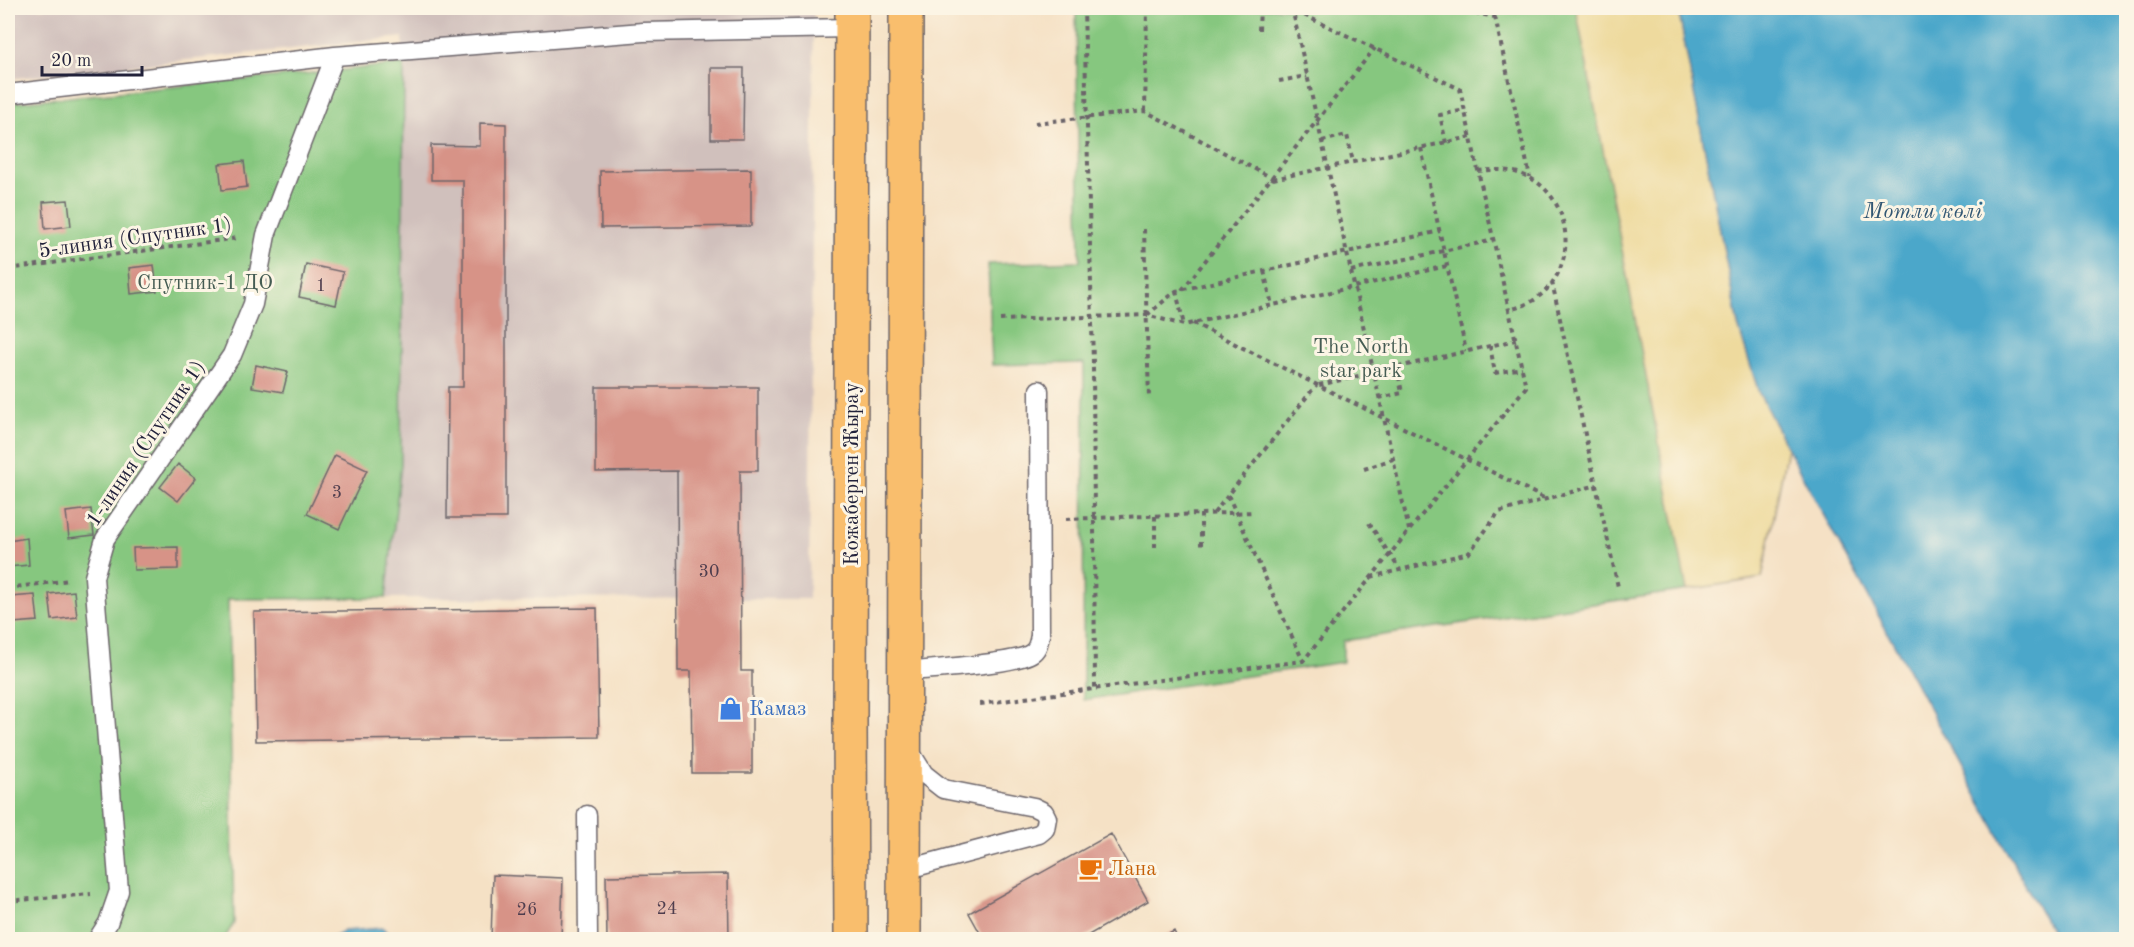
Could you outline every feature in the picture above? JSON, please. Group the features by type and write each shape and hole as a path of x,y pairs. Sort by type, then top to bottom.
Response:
{"highway":[{"path":"904,939 906,8"},
{"name":"Кожаберген Жырау","path":"851,939 852,18"}],"lane":[{"path":"8,94 335,56 852,18"},
{"name":"1-линия (Спутник 1)","path":"97,939 108,922 118,891 94,577 105,539 232,355 253,304 266,235 335,56"},
{"path":"905,672 1014,660 1033,653 1038,645 1040,635 1040,390"},
{"path":"904,738 919,768 937,786 950,791 1038,808 1044,812 1047,819 1045,830 1039,834 904,870"},
{"path":"834,939 850,772"},
{"path":"587,815 588,939"}],"path":[{"path":"1084,8 1091,317 1095,689"},
{"path":"1145,111 1147,8"},
{"path":"1258,30 1260,8"},
{"path":"980,704 1303,661 1526,387 1460,89 1291,8"},
{"path":"1291,8 1409,531"},
{"path":"1448,8 1495,17"},
{"path":"1493,8 1530,178"},
{"path":"1182,290 1375,48"},
{"path":"1279,81 1307,76"},
{"path":"1446,142 1440,116 1465,110"},
{"path":"1035,123 1145,111 1271,179 1471,137"},
{"path":"1322,141 1347,135 1353,162"},
{"path":"1421,148 1466,351"},
{"path":"1478,171 1494,169 1511,171 1540,184 1560,210 1565,225 1567,241 1559,272 1539,297 1509,310"},
{"path":"1144,229 1149,398"},
{"path":"1146,315 1176,291 1440,231"},
{"name":"5-линия (Спутник 1)","path":"8,269 266,235"},
{"path":"1351,271 1494,240"},
{"path":"1000,320 1146,315 1184,325 1447,266"},
{"path":"1264,271 1272,305"},
{"path":"1552,282 1618,587"},
{"path":"1176,291 1184,325"},
{"path":"1193,323 1546,499"},
{"path":"1213,513 1317,385 1516,340"},
{"path":"1490,346 1496,373 1522,368"},
{"path":"1379,398 1402,393 1397,367"},
{"path":"1364,470 1393,459"},
{"path":"1371,578 1468,553 1499,512 1597,485"},
{"path":"1228,495 1303,661"},
{"path":"1040,520 1254,512"},
{"path":"1201,514 1201,546"},
{"path":"1155,516 1155,547"},
{"path":"1369,523 1400,570"},
{"path":"8,588 94,577"},
{"path":"8,901 118,891"}],"shaded area":[{"path":"8,8 814,8 809,599 386,598 401,464 403,37 8,79"}],"green space":[{"name":"The North star park","path":"1076,8 1576,8 1687,590 1343,641 1343,662 1083,700 1084,363 992,365 988,264 1080,261"},
{"name":"Спутник-1 ДО","path":"404,64 401,464 386,598 228,599 234,923 224,939 8,940 8,103"}],"sand":[{"path":"1576,8 1678,8 1738,325 1759,393 1787,448 1762,578 1687,590"}],"water":[{"name":"Мотли көлі","path":"1678,8 2126,8 2126,939 2055,939 1759,393 1738,325"},
{"path":"383,928 392,939 331,939 344,931"}],"building":[{"path":"711,68 744,68 743,139 711,139"},
{"path":"480,123 506,124 506,518 447,518 448,387 463,387 463,180 431,180 431,145 480,146"},
{"path":"244,161 247,187 222,190 219,164"},
{"path":"751,169 751,226 601,228 600,171"},
{"path":"68,200 71,226 45,229 43,202"},
{"path":"306,264 343,272 336,305 299,297"},
{"path":"154,265 157,291 131,294 129,268"},
{"path":"256,365 288,372 283,392 252,387"},
{"path":"596,387 758,387 758,471 740,471 741,671 752,671 752,773 692,773 691,671 678,671 677,471 596,472"},
{"path":"335,455 367,470 339,529 307,514"},
{"path":"178,464 196,478 178,501 160,487"},
{"path":"91,509 94,535 69,538 66,512"},
{"path":"27,538 29,565 8,567 8,541"},
{"path":"178,547 178,569 134,570 133,548"},
{"path":"74,591 77,617 52,620 49,594"},
{"path":"35,595 38,621 13,623 10,597"},
{"path":"597,608 599,737 256,741 254,612"},
{"name":"Лана","path":"1111,834 1148,901 1080,940 984,940 969,913"},
{"path":"728,874 729,940 607,940 606,876"},
{"path":"493,875 563,878 561,940 491,940"},
{"path":"1174,931 1178,940 1158,940"}],"place":[{"name":"Камаз","path":"731,708"},
{"name":"Лана","path":"1090,868"}]}
